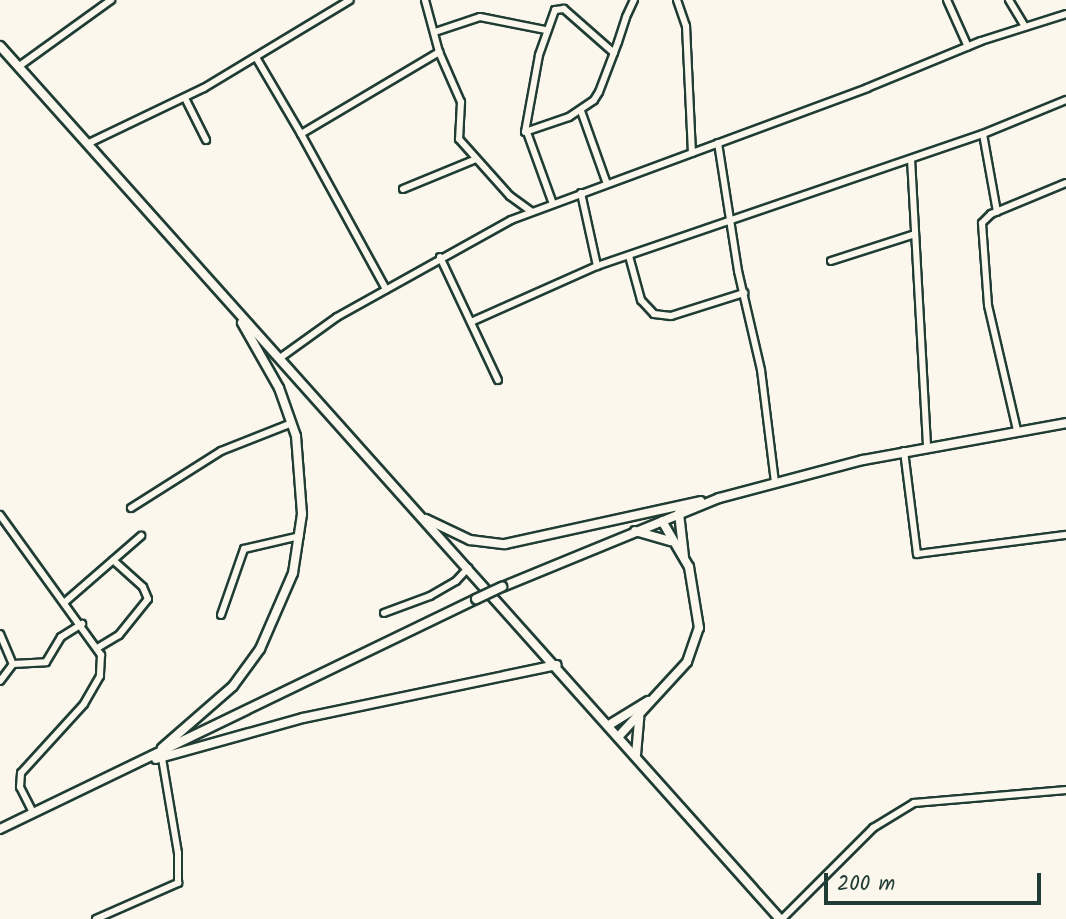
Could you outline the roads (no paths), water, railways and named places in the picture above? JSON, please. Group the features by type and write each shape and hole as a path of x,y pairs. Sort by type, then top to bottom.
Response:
{"main road":[{"path":"0,46 781,919"},
{"path":"146,761 233,686 261,649 284,602 300,536 301,463 292,423 279,388 237,312"},
{"path":"418,513 470,540 505,544 719,498 927,446 1066,423"},
{"path":"0,828 146,761 502,587 719,498"},
{"path":"619,736 687,662 699,628 695,588 684,557 679,513"},
{"path":"662,521 671,541 684,557"},
{"path":"635,531 671,541"},
{"path":"146,761 315,715 557,666"},
{"path":"609,725 651,699"},
{"path":"636,755 640,713"}],"street":[{"path":"18,67 111,0"},
{"path":"87,144 185,98 257,59 350,0"},
{"path":"425,0 439,52 461,102 459,139 476,159 531,211"},
{"path":"528,135 581,111 599,92 634,0"},
{"path":"677,0 686,26 692,153"},
{"path":"947,0 968,47"},
{"path":"1009,0 1025,27"},
{"path":"553,204 524,126 545,30 555,10 564,9 614,52"},
{"path":"280,358 304,338 440,257 531,211 692,153 968,47 1066,14"},
{"path":"435,32 480,17 545,30"},
{"path":"301,134 439,52"},
{"path":"257,59 386,289"},
{"path":"185,98 206,140"},
{"path":"471,322 597,266 730,223 983,134 1066,100"},
{"path":"581,111 607,184"},
{"path":"983,134 997,212"},
{"path":"718,143 730,223 761,370 775,483"},
{"path":"403,189 476,159"},
{"path":"911,159 927,446"},
{"path":"1017,430 988,305 982,223 997,212 1066,183"},
{"path":"581,193 597,266"},
{"path":"831,261 915,234"},
{"path":"629,256 641,300 654,314 671,316 744,293"},
{"path":"440,257 498,380"},
{"path":"131,508 221,451 292,423"},
{"path":"904,451 917,554 1066,536"},
{"path":"0,515 99,647 100,676 91,694 21,774 20,787 33,813"},
{"path":"65,602 141,536"},
{"path":"221,615 244,549 300,536"},
{"path":"99,647 119,635 148,599 143,587 113,560"},
{"path":"384,613 439,591 468,568"},
{"path":"0,681 13,664 46,662 61,638 82,624"},
{"path":"0,634 13,664"},
{"path":"96,919 178,883 178,853 162,758"},
{"path":"781,919 873,828 914,803 1066,790"}]}
